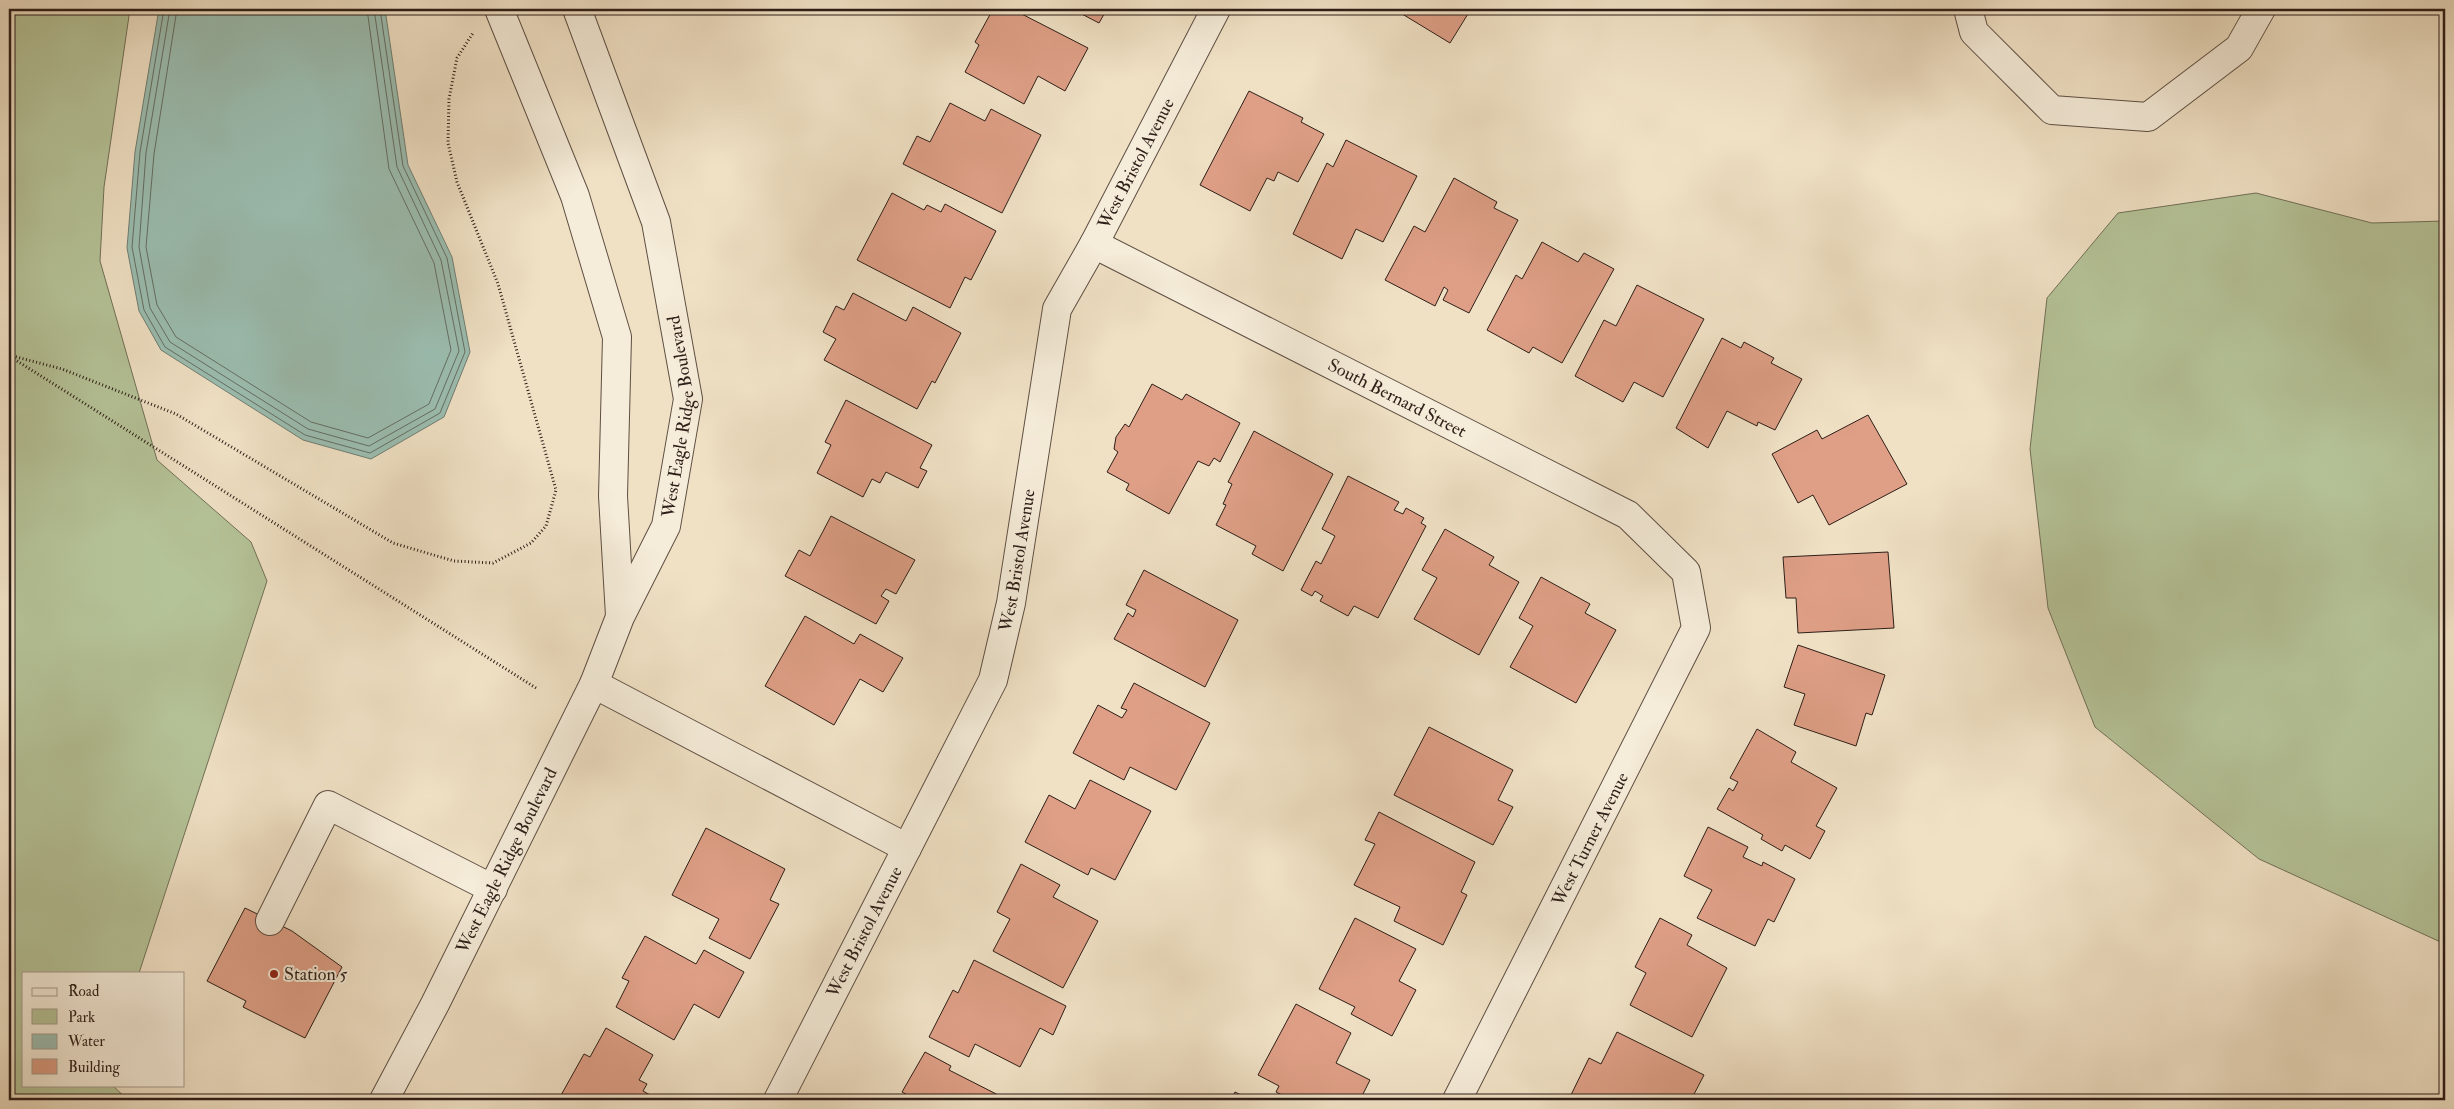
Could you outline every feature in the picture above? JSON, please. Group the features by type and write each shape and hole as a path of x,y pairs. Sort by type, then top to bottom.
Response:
{"street":[{"name":"West Eagle Ridge Boulevard","path":"384,1100 493,889 594,684 620,617 666,526 688,399 656,222 578,9"},
{"name":"West Bristol Avenue","path":"778,1100 993,680 1011,603 1057,309 1094,244 1216,9"},
{"path":"1968,9 1974,32 2052,110 2148,117 2239,48 2260,9"},
{"name":"West Eagle Ridge Boulevard","path":"489,17 574,196 617,336 614,496 620,617"},
{"name":"South Bernard Street","path":"1094,244 1628,515 1686,572"},
{"name":"West Turner Avenue","path":"1457,1100 1696,628 1686,572"},
{"path":"594,684 907,848"},
{"path":"270,921 328,804 493,889"}],"path":[{"path":"10,356 62,369 176,414 393,543 454,561 493,563 531,543 546,526 556,490 498,284 457,182 448,143 449,99 457,58 489,17"},
{"path":"10,356 536,688"}],"green space":[{"path":"9,9 130,9 104,187 100,261 157,460 251,542 267,581 139,972 22,972 22,1086 113,1086 128,1100 9,1100"},
{"path":"2256,193 2372,223 2445,221 2445,944 2259,859 2095,727 2048,608 2030,449 2047,298 2118,213"}],"water":[{"path":"159,9 385,9 408,165 452,257 470,352 444,417 371,459 303,440 161,350 139,311 127,248 135,152"}],"building":[{"path":"993,9 1012,9 1088,48 1065,91 1038,76 1024,104 965,72 979,45 975,42"},
{"path":"1072,9 1107,9 1099,23"},
{"path":"1394,9 1471,9 1450,43"},
{"path":"1249,91 1303,118 1301,122 1324,134 1298,182 1278,172 1274,181 1267,178 1250,211 1200,185"},
{"path":"950,103 985,121 991,109 1041,135 1002,213 903,164 917,136 930,142"},
{"path":"1346,140 1417,176 1383,242 1356,229 1342,259 1293,234 1327,163 1333,167"},
{"path":"1454,178 1497,202 1494,208 1518,220 1469,313 1443,300 1448,290 1444,287 1435,306 1385,280 1414,226 1425,232"},
{"path":"892,193 924,210 927,205 941,212 945,204 996,231 971,280 965,277 950,308 857,260"},
{"path":"1542,242 1578,262 1584,253 1614,269 1562,363 1533,347 1529,353 1487,330 1516,275 1522,279"},
{"path":"1637,285 1704,319 1663,397 1634,382 1623,402 1575,376 1604,320 1616,326"},
{"path":"853,293 906,321 913,307 961,333 935,383 932,381 917,409 824,360 836,339 823,332 836,306 844,310"},
{"path":"1722,338 1741,348 1744,342 1774,358 1771,363 1802,379 1775,430 1758,422 1757,426 1727,411 1708,448 1676,428"},
{"path":"1152,384 1182,400 1186,394 1240,423 1220,462 1214,458 1209,466 1198,461 1169,514 1126,490 1129,484 1107,472 1118,452 1114,449 1116,437 1125,424 1129,427"},
{"path":"846,400 932,445 920,468 927,471 918,488 886,472 880,483 872,479 863,497 817,473 831,445 825,442"},
{"path":"1868,415 1907,484 1829,525 1813,495 1798,503 1772,454 1817,430 1822,439"},
{"path":"1254,431 1333,474 1283,571 1252,554 1256,546 1216,525 1226,505 1223,504 1232,484 1228,482"},
{"path":"1348,476 1399,502 1394,510 1403,514 1406,508 1424,518 1421,523 1426,526 1378,618 1354,606 1348,616 1320,601 1323,596 1315,591 1312,596 1301,590 1316,561 1321,564 1335,536 1322,529"},
{"path":"831,516 915,560 896,594 886,589 881,596 889,601 876,624 785,576 799,550 810,556"},
{"path":"1445,529 1494,557 1489,565 1519,582 1479,655 1414,619 1437,578 1422,570"},
{"path":"1888,552 1894,628 1798,633 1796,598 1786,598 1783,557"},
{"path":"1144,570 1238,620 1205,687 1114,639 1128,613 1133,617 1136,610 1126,605"},
{"path":"1541,577 1590,604 1585,613 1616,630 1576,703 1510,667 1533,626 1519,618"},
{"path":"805,616 854,644 860,634 903,658 883,692 860,679 834,725 765,686"},
{"path":"1798,645 1885,675 1872,715 1866,713 1856,746 1794,725 1805,694 1784,687"},
{"path":"1134,683 1210,723 1176,790 1130,767 1124,780 1073,753 1098,705 1122,718 1127,710 1121,708"},
{"path":"1429,727 1513,770 1498,800 1513,807 1493,845 1394,795"},
{"path":"1757,729 1796,752 1791,762 1837,788 1816,826 1825,831 1810,859 1785,845 1782,851 1761,839 1763,835 1717,809 1729,788 1733,791 1738,782 1730,778"},
{"path":"1090,780 1151,811 1115,880 1091,868 1088,875 1025,842 1049,795 1075,809"},
{"path":"1379,812 1475,862 1461,892 1467,895 1443,945 1394,921 1400,907 1354,885 1375,844 1365,840"},
{"path":"1708,827 1748,847 1743,857 1762,866 1763,862 1795,879 1774,922 1768,919 1755,946 1697,918 1712,890 1684,876"},
{"path":"706,828 785,869 770,900 779,904 750,959 709,938 719,919 672,895"},
{"path":"1021,864 1060,885 1053,897 1098,921 1063,988 993,951 1010,919 997,912"},
{"name":"Station 5","path":"245,908 292,931 342,967 305,1038 243,1007 246,1001 207,981"},
{"path":"1355,918 1416,949 1399,981 1416,990 1392,1036 1351,1014 1355,1007 1319,989"},
{"path":"1660,918 1692,935 1687,945 1727,968 1692,1037 1630,1005 1646,973 1635,967"},
{"path":"645,936 696,964 704,950 744,972 719,1018 694,1004 674,1040 616,1007 629,981 622,978"},
{"path":"974,960 1066,1006 1053,1035 1040,1028 1020,1067 975,1044 969,1057 929,1037 953,990 958,993"},
{"path":"1296,1004 1351,1033 1336,1063 1370,1080 1360,1100 1292,1100 1276,1092 1279,1086 1258,1075"},
{"path":"606,1028 653,1055 639,1080 647,1084 643,1091 659,1100 565,1100 560,1097 584,1054 590,1057"},
{"path":"1617,1032 1704,1075 1691,1100 1582,1100 1571,1095 1589,1058 1601,1064"},
{"path":"925,1052 951,1066 949,1070 1008,1100 917,1100 902,1092"},
{"path":"1235,1092 1251,1100 1231,1100"}],"place":[{"name":"Station 5","path":"274,974"}]}
